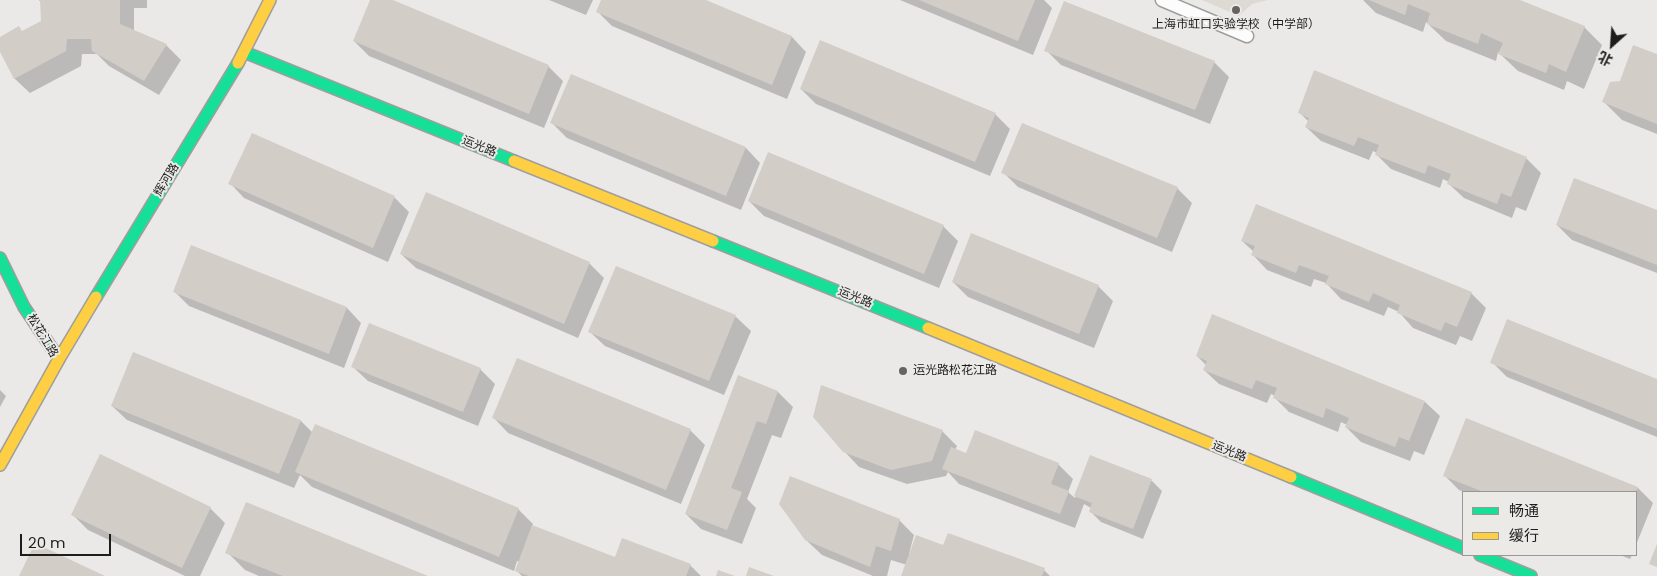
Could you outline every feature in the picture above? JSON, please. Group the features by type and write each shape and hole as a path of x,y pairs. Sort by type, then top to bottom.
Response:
{"street":[{"name":"辉河路","path":"59,358 244,52 270,0"},
{"name":"运光路","path":"244,52 898,316 1462,548"},
{"name":"松花江路","path":"0,258 24,307 59,358 0,465"},
{"path":"1482,556 1531,576"}],"lane":[{"path":"1162,0 1247,36"}],"shaded area":[{"name":"上海市虹口实验学校（中学部）","path":"1202,0 1268,0 1252,4 1239,16"}],"building":[{"path":"40,0 120,0 120,24 167,44 144,81 92,51 91,39 67,39 66,51 14,79 0,52 0,37 19,26 22,31 41,21"},
{"path":"370,0 393,0 549,65 529,114 353,41"},
{"path":"601,0 706,0 792,36 772,85 596,12"},
{"path":"919,0 1035,0 1018,41"},
{"path":"1369,0 1520,0 1585,26 1566,72 1549,64 1546,73 1498,54 1503,43 1481,33 1478,44 1427,24 1430,13 1408,4 1405,15"},
{"path":"1064,1 1215,61 1195,110 1044,51"},
{"path":"820,40 996,113 975,162 800,89"},
{"path":"1633,45 1657,54 1657,124 1602,102 1610,82 1620,81"},
{"path":"1314,70 1527,157 1511,197 1501,193 1497,204 1447,184 1451,174 1428,165 1425,174 1375,155 1379,145 1358,137 1354,146 1305,127 1309,118 1298,113"},
{"path":"571,74 746,147 726,196 550,123"},
{"path":"1022,123 1178,187 1157,238 1001,173"},
{"path":"252,133 395,196 373,248 228,184"},
{"path":"768,152 944,225 924,274 748,201"},
{"path":"1574,178 1657,210 1657,265 1556,225"},
{"path":"426,192 590,262 564,324 400,254"},
{"path":"1256,204 1472,292 1457,327 1445,322 1441,331 1397,313 1400,305 1373,293 1369,302 1325,284 1329,276 1299,265 1296,273 1251,255 1255,246 1241,241"},
{"path":"971,233 1099,285 1079,334 952,282"},
{"path":"191,245 347,307 329,354 173,292"},
{"path":"616,266 736,315 709,381 588,332"},
{"path":"1212,314 1425,401 1409,441 1399,437 1395,447 1345,427 1349,418 1326,408 1323,418 1273,398 1277,388 1256,380 1252,389 1203,370 1207,361 1196,356"},
{"path":"1507,319 1657,379 1657,429 1490,363"},
{"path":"369,323 481,368 463,412 351,367"},
{"path":"133,352 301,420 279,474 111,406"},
{"path":"517,358 691,429 666,490 492,418"},
{"path":"738,375 778,391 766,424 757,421 731,488 742,492 727,530 685,514"},
{"path":"821,385 943,430 932,461 891,470 843,452 813,417"},
{"path":"1466,418 1638,487 1636,491 1481,491 1443,476"},
{"path":"315,424 519,508 499,557 295,472"},
{"path":"975,430 1059,463 1051,484 1069,491 1060,514 942,469 951,447 966,453"},
{"path":"100,454 211,507 182,568 71,515"},
{"path":"1090,455 1152,479 1133,529 1089,512 1092,503 1074,496"},
{"path":"790,476 900,519 891,551 876,546 870,567 805,540 779,504"},
{"path":"246,502 428,576 283,576 225,553"},
{"path":"532,525 615,557 622,538 691,564 686,576 529,576 515,571"},
{"path":"948,533 1045,568 1042,576 901,576 916,535 943,545"},
{"path":"35,543 105,576 19,576"},
{"path":"1657,544 1657,567 1649,564"},
{"path":"749,567 774,576 746,576"},
{"path":"718,570 735,576 716,576"}],"traffic: fast":[{"path":"244,52 514,161"},
{"path":"96,297 238,63"},
{"path":"713,241 928,328"},
{"path":"0,258 24,307 59,359"},
{"path":"1291,477 1462,548"},
{"path":"1482,556 1531,576"}],"traffic: slow":[{"path":"238,63 270,0"},
{"path":"514,161 713,241"},
{"path":"0,465 96,297"},
{"path":"928,328 1291,477"}],"place":[{"name":"上海市虹口实验学校（中学部）","path":"1236,10"},
{"name":"运光路松花江路","path":"903,371"}]}
